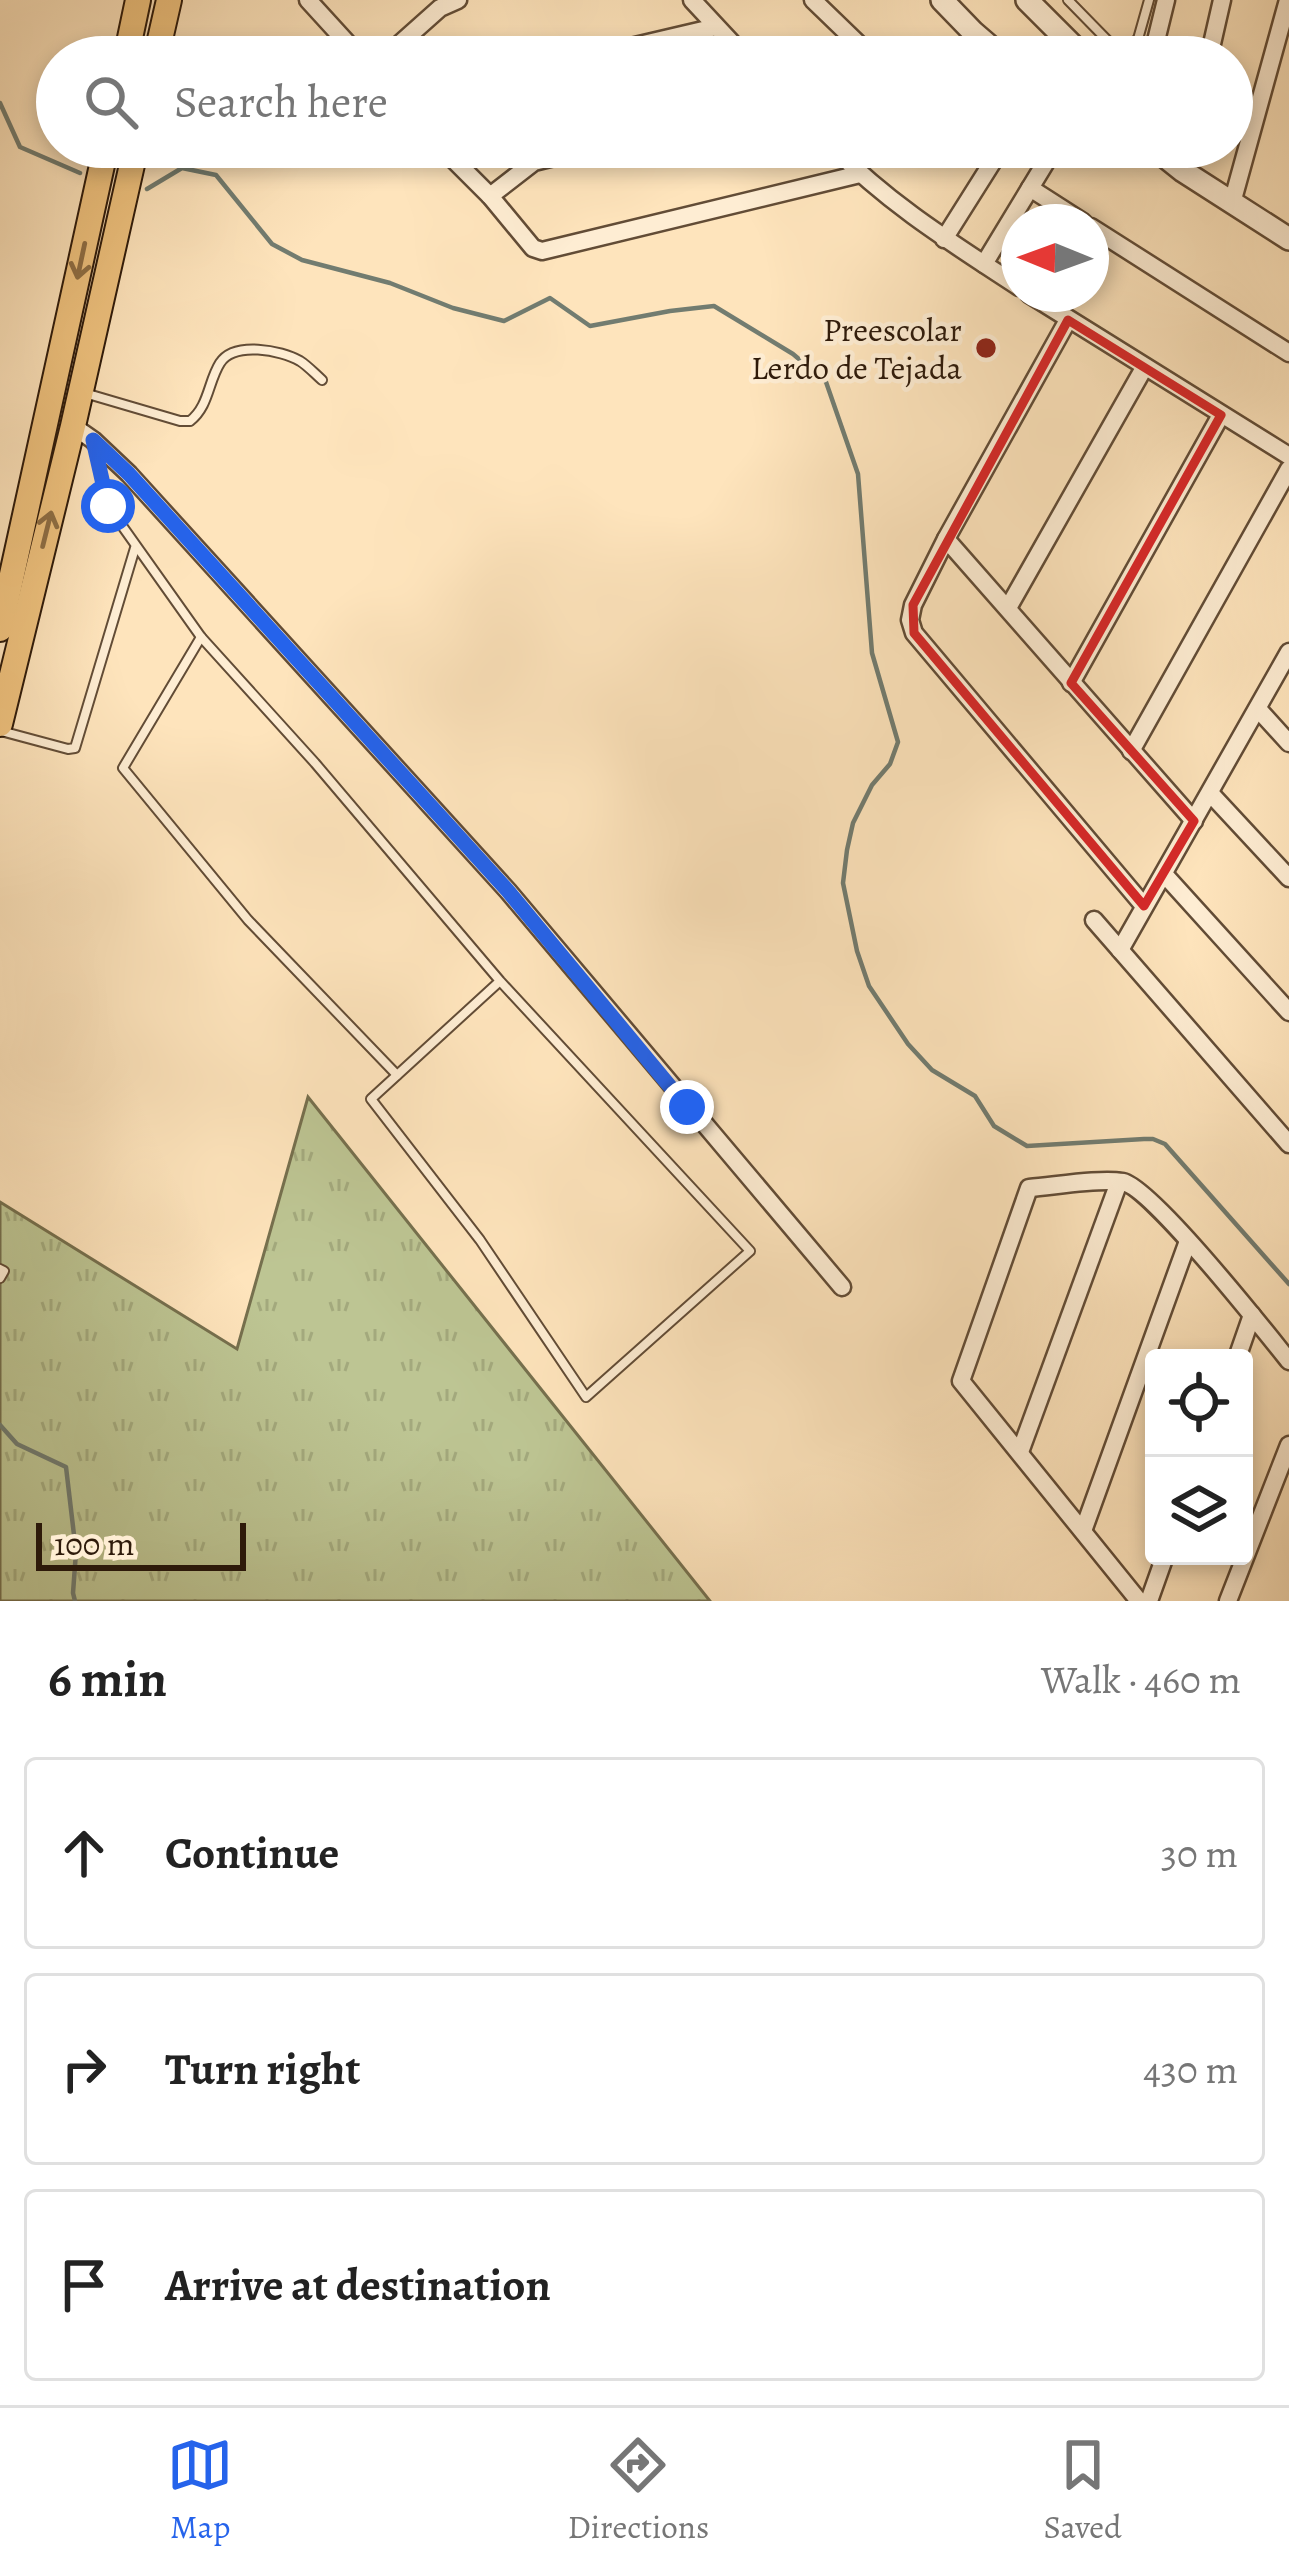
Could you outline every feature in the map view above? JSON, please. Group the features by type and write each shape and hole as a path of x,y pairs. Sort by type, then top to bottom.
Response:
{"main road":[{"path":"130,36 138,0"},
{"path":"162,36 169,0"},
{"path":"0,629 101,168"},
{"path":"0,727 83,433 81,392 131,168"},
{"path":"0,667 20,582 16,565"}],"street":[{"path":"409,36 440,8 458,0"},
{"path":"692,0 725,36"},
{"path":"813,0 850,36"},
{"path":"942,0 978,36"},
{"path":"1028,0 1063,36"},
{"path":"1157,36 1166,0"},
{"path":"1214,36 1222,0"},
{"path":"312,1 342,36"},
{"path":"1253,130 1287,13"},
{"path":"678,36 716,27"},
{"path":"462,168 533,248 542,251 860,175"},
{"path":"490,196 526,168"},
{"path":"853,168 907,214 1001,275"},
{"path":"944,239 989,168"},
{"path":"984,264 1042,168"},
{"path":"1179,168 1289,238"},
{"path":"1232,203 1242,168"},
{"path":"1030,188 1055,204"},
{"path":"1109,238 1289,353"},
{"path":"1056,312 1289,456"},
{"path":"1068,320 946,539 911,612 914,633 1144,906"},
{"path":"1008,608 1144,368"},
{"path":"1071,683 1221,416"},
{"path":"83,433 129,474 508,891 842,1287"},
{"path":"1131,751 1289,470"},
{"path":"946,539 1194,821"},
{"path":"1120,950 1289,652"},
{"path":"1258,709 1289,743"},
{"path":"1210,793 1289,878"},
{"path":"1164,874 1289,1012"},
{"path":"1094,920 1289,1144"},
{"path":"1020,1452 1119,1182"},
{"path":"1139,1601 961,1382 1029,1189 1129,1183 1188,1241 1289,1361"},
{"path":"1083,1531 1188,1241"},
{"path":"1240,1349 1252,1315"},
{"path":"1228,1601 1289,1444"},
{"path":"1149,1601 1162,1565"}],"lane":[{"path":"1068,0 1103,36"},
{"path":"1139,36 1149,0"},
{"path":"81,392 190,421 202,408 219,364 236,351 277,353 300,361 322,380"},
{"path":"83,433 105,500 201,637 500,981 750,1251 586,1397 480,1240 371,1099 500,981"},
{"path":"0,727 75,748 135,547"},
{"path":"201,637 123,768 248,920 397,1075"}],"highlighted area":[{"path":"1068,320 1221,415 1071,683 1194,821 1144,906 914,633 913,605"}],"green space":[{"path":"308,1097 710,1601 0,1601 0,1202 237,1349"}],"waterway":[{"path":"0,103 20,147 36,154"},
{"path":"68,168 80,173"},
{"path":"147,189 182,168 216,175 272,244 302,260 504,321 550,298 590,326 714,306 793,354 826,382 858,474 872,653 898,742 890,764 872,785 853,823 843,883 869,986 908,1044 932,1070 975,1096 994,1126 1027,1146 1144,1139 1165,1144 1289,1284"},
{"path":"0,1425 17,1444 66,1467 76,1552 75,1601"}],"place":[{"name":"Preescolar Lerdo de Tejada","path":"986,348"}],"route":[{"path":"108,506 93,440 508,891 687,1107"}]}
